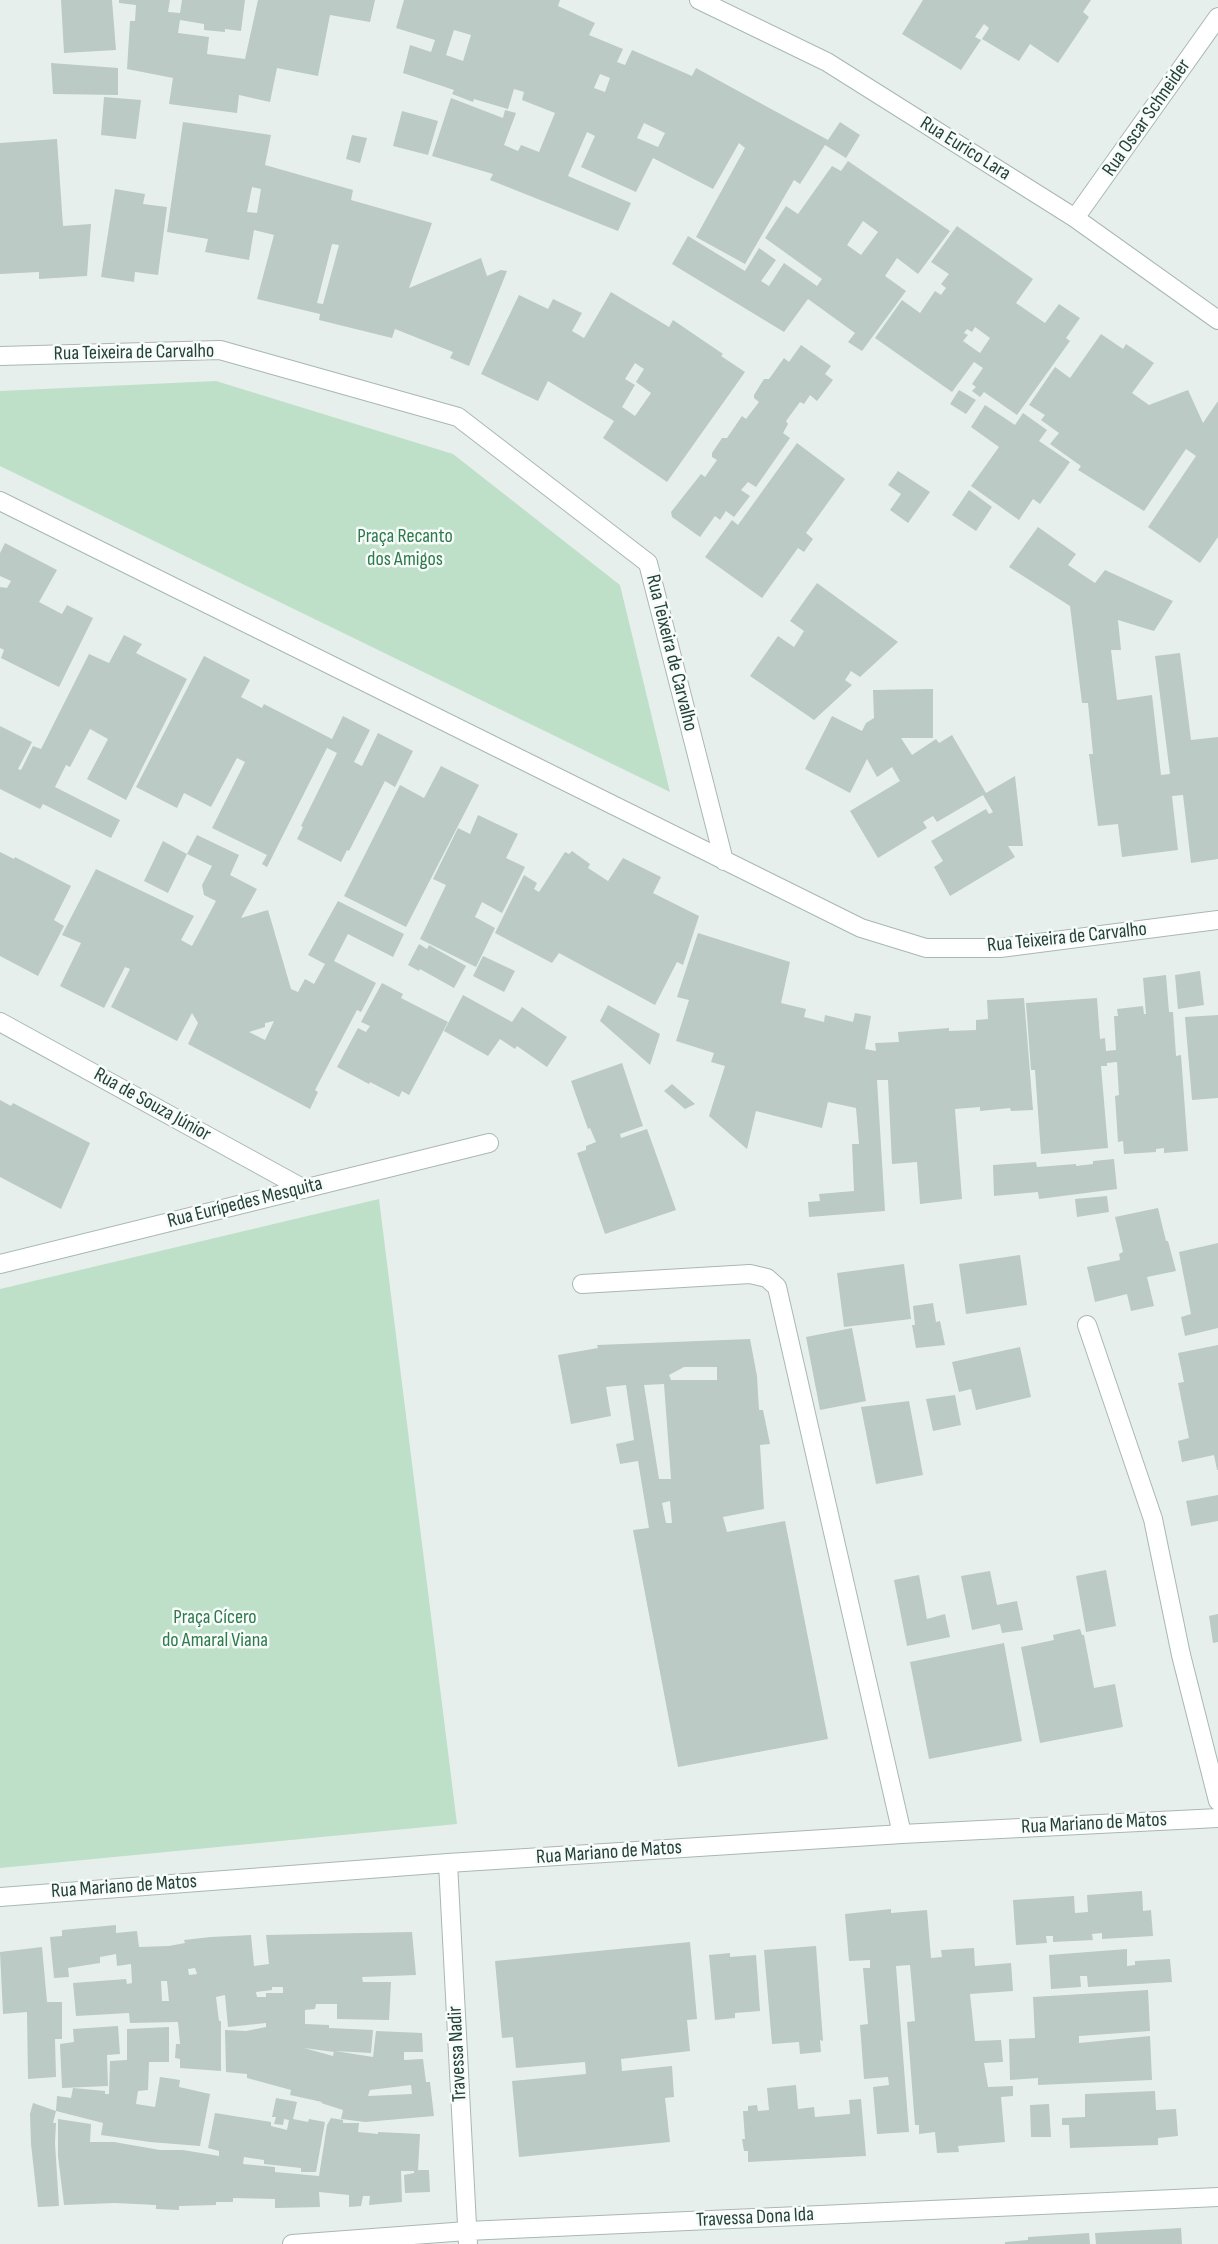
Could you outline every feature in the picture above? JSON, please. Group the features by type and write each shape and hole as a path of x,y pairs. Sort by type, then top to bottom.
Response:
{"street":[{"name":"Rua Eurico Lara","path":"699,0 827,62 1075,219 1218,320"},
{"name":"Rua Oscar Schneider","path":"1075,219 1218,17"},
{"name":"Rua Teixeira de Carvalho","path":"0,356 220,350 458,417 648,563 724,861 861,928 926,948 1000,948 1218,920"},
{"path":"0,501 724,861"},
{"name":"Rua de Souza Júnior","path":"0,1022 304,1189"},
{"name":"Rua Eurípedes Mesquita","path":"0,1264 489,1143"},
{"path":"582,1284 750,1274 766,1278 777,1287 902,1834"},
{"path":"1087,1325 1153,1520 1181,1655 1218,1801"},
{"name":"Rua Mariano de Matos","path":"0,1897 448,1863 902,1834 1218,1818"},
{"name":"Travessa Nadir","path":"448,1863 468,2237"},
{"name":"Travessa Dona Ida","path":"292,2244 468,2237 1218,2197"}],"green space":[{"name":"Praça Recanto dos Amigos","path":"216,381 453,454 620,585 670,792 0,466 0,391"},
{"name":"Praça Cícero do Amaral Viana","path":"379,1199 457,1824 0,1868 0,1289"}],"building":[{"path":"61,0 112,0 116,50 64,53"},
{"path":"119,0 170,0 168,12 180,13 182,0 245,0 241,31 204,30 204,24 180,20 178,33 209,37 207,54 245,59 258,0 375,0 370,22 330,15 318,76 277,68 270,102 239,95 237,113 169,104 173,78 127,69 130,21 135,21 136,5 119,3"},
{"path":"404,0 560,0 558,6 595,23 589,35 623,49 617,62 625,65 632,50 692,76 696,68 828,140 840,122 860,135 846,158 825,145 800,184 794,180 745,264 696,237 745,148 739,143 713,189 653,158 636,192 581,167 595,136 587,132 568,176 631,203 618,231 490,180 493,174 432,156 451,98 503,118 505,110 516,113 504,145 518,151 521,145 539,152 555,113 522,100 524,92 514,89 508,109 474,99 473,102 452,94 454,90 403,73 410,45 431,52 435,40 396,28","holes":["454,30 471,35 463,61 446,55","600,74 610,78 605,92 594,88","644,123 665,133 658,147 637,138"]},
{"path":"923,0 1091,0 1083,12 1089,17 1058,63 1030,44 1019,61 982,39 989,28 984,24 975,37 981,40 961,70 902,34"},
{"path":"51,63 118,68 118,95 53,94"},
{"path":"104,97 141,100 136,139 101,135"},
{"path":"402,111 438,121 428,155 393,146"},
{"path":"183,122 271,135 265,165 353,190 351,200 432,223 409,288 481,258 487,276 501,270 507,271 469,366 450,358 453,352 395,329 392,338 319,320 320,314 257,299 274,235 254,230 249,260 205,252 208,239 167,232","holes":["252,187 261,189 257,213 247,212","332,244 339,245 323,304 317,303"]},
{"path":"352,135 367,138 360,163 346,159"},
{"path":"57,139 63,226 91,224 87,276 39,279 39,272 0,274 0,143"},
{"path":"848,161 950,231 918,274 897,258 885,276 906,291 862,351 848,342 855,333 808,299 784,332 672,264 688,236 745,271 759,248 776,260 761,281 769,286 784,263 817,286 822,279 765,238 786,206 798,214 832,166 841,171","holes":["863,221 878,232 861,255 847,245"]},
{"path":"115,189 145,194 143,204 167,207 158,275 135,272 134,282 101,277"},
{"path":"957,226 1033,279 1016,303 1045,323 1059,304 1080,318 1066,338 1070,341 1017,415 984,392 980,397 972,391 976,387 972,384 983,368 974,362 952,392 875,338 902,300 920,313 935,291 941,295 946,288 941,284 949,274 931,262","holes":["975,327 990,338 980,353 963,341 968,335 964,333 967,329 972,332"]},
{"path":"611,292 669,327 673,320 745,372 667,482 603,438 614,421 548,381 538,401 481,374 519,295 548,309 553,299 582,313 572,331 584,338","holes":["635,363 644,369 636,382 651,393 635,416 622,407 635,385 625,379"]},
{"path":"1101,334 1123,349 1126,344 1154,363 1132,393 1149,405 1188,390 1203,423 1218,401 1218,537 1200,563 1148,527 1196,456 1186,449 1144,511 1078,470 1081,466 1050,444 1059,433 1041,420 1045,415 1029,405 1055,367 1070,378"},
{"path":"801,345 831,366 825,374 833,380 817,401 810,395 804,404 800,402 786,421 788,424 783,433 790,438 756,487 748,482 741,490 750,496 734,517 726,511 720,520 715,516 700,537 672,517 671,512 701,474 705,477 717,460 712,457 712,453 722,438 727,438 742,416 746,419 759,402 754,395 764,379 769,379 784,358 789,362"},
{"path":"959,390 976,400 966,414 950,404"},
{"path":"985,405 1015,425 1023,413 1047,430 1039,441 1070,462 1040,504 1033,499 1019,520 971,486 999,447 971,427"},
{"path":"797,443 845,479 806,533 813,539 804,552 798,548 762,598 705,557 732,520 738,525"},
{"path":"898,471 930,492 908,523 890,510 901,494 888,485"},
{"path":"969,490 992,507 976,531 952,515"},
{"path":"1038,527 1076,554 1068,565 1095,583 1105,570 1173,601 1154,631 1118,620 1121,650 1111,650 1117,700 1152,695 1161,775 1170,774 1155,656 1180,653 1191,740 1218,737 1218,859 1191,863 1183,795 1172,796 1178,850 1122,857 1118,824 1098,826 1089,754 1093,754 1088,703 1082,703 1070,606 1009,567"},
{"path":"5,543 57,570 39,602 62,614 67,605 93,618 59,687 1,658 4,650 0,648 0,587 7,588 11,581 0,576 0,553"},
{"path":"817,583 898,642 860,677 851,671 845,680 852,685 814,720 750,676 778,636 794,647 804,631 790,621"},
{"path":"124,635 142,644 136,653 187,679 126,800 87,779 108,739 90,729 70,767 66,765 55,787 120,820 111,838 43,804 40,809 0,789 0,726 32,742 18,769 21,770 33,746 41,749 89,654 109,663"},
{"path":"204,656 250,680 241,697 262,708 264,704 332,739 343,716 370,730 354,762 362,766 378,733 413,751 395,787 385,781 341,862 297,839 303,827 301,826 337,753 327,748 267,867 262,864 267,855 212,828 245,762 237,758 211,807 184,793 177,808 136,787"},
{"path":"933,689 933,738 901,738 912,755 936,739 939,743 952,735 986,793 1015,776 1023,846 1008,846 1015,857 950,896 934,867 943,861 931,841 986,809 989,814 993,812 983,795 937,822 933,816 923,822 927,828 878,858 850,811 900,781 892,767 877,777 867,759 850,793 805,769 832,716 862,731 866,723 874,718 873,690"},
{"path":"441,766 479,785 406,927 344,896 400,785 424,798"},
{"path":"478,815 518,834 506,858 525,867 502,913 482,902 475,917 495,928 476,967 420,939 446,885 433,879 458,828 470,834"},
{"path":"197,835 239,855 230,875 257,889 241,918 268,910 291,989 298,992 305,979 314,984 325,964 308,955 338,901 404,934 393,957 348,934 334,961 376,983 361,1012 357,1010 315,1090 318,1092 310,1109 188,1044 198,1023 192,1013 177,1041 111,1007 130,969 125,967 104,1008 60,986 81,943 62,935 96,869 194,916 181,940 192,946 216,901 204,895 202,885 212,866 187,854","holes":["274,1021 265,1040 249,1032 265,1027 265,1023"]},
{"path":"163,841 187,854 168,893 144,881"},
{"path":"572,851 590,864 588,868 608,881 623,858 661,877 653,893 699,916 683,965 677,962 655,1005 559,953 552,963 495,933 524,875 537,883 534,889 539,892 565,852 569,854"},
{"path":"0,852 14,859 15,857 71,886 54,920 64,926 38,976 0,956"},
{"path":"698,933 790,962 781,1003 806,1009 804,1017 824,1022 825,1015 853,1022 855,1013 871,1016 865,1049 876,1051 875,1043 899,1042 898,1032 949,1028 949,1031 976,1030 976,1020 988,1019 987,1000 1024,998 1033,1110 1011,1111 1010,1108 980,1111 980,1107 955,1109 962,1199 920,1204 917,1162 892,1164 888,1080 877,1080 885,1211 809,1217 808,1202 820,1201 819,1194 854,1191 852,1144 859,1144 856,1108 828,1102 822,1128 756,1111 747,1149 709,1116 725,1066 711,1062 714,1053 676,1041 689,1000 677,997"},
{"path":"419,944 427,949 429,945 466,966 454,988 408,965"},
{"path":"483,956 515,971 504,992 473,976"},
{"path":"1200,971 1204,1005 1178,1009 1175,975"},
{"path":"1166,975 1169,1012 1173,1012 1176,1056 1181,1055 1188,1151 1164,1153 1164,1148 1156,1149 1156,1152 1124,1154 1123,1141 1118,1142 1115,1096 1119,1095 1117,1062 1101,1066 1108,1148 1041,1154 1035,1070 1031,1070 1026,1003 1097,998 1100,1039 1105,1038 1106,1051 1116,1050 1114,1016 1118,1016 1117,1009 1143,1006 1144,1014 1146,1014 1143,978"},
{"path":"382,983 403,994 401,998 448,1022 409,1095 402,1091 399,1097 337,1067 358,1028 366,1032 370,1026 361,1022"},
{"path":"463,995 512,1022 522,1007 567,1037 547,1067 517,1046 515,1049 500,1039 488,1056 444,1031"},
{"path":"608,1005 660,1034 650,1065 600,1021"},
{"path":"1218,1015 1218,1098 1192,1100 1185,1017"},
{"path":"622,1063 643,1126 620,1134 621,1138 647,1129 676,1210 605,1234 577,1153 586,1150 586,1146 596,1142 590,1128 588,1129 571,1081"},
{"path":"672,1084 695,1104 685,1109 664,1091"},
{"path":"0,1100 11,1106 13,1103 90,1143 61,1209 0,1177"},
{"path":"1114,1159 1117,1189 1039,1199 1038,1192 994,1196 993,1165 1036,1162 1037,1167 1076,1164 1076,1166 1093,1164 1093,1161"},
{"path":"1107,1196 1109,1212 1077,1217 1075,1199"},
{"path":"1158,1208 1176,1271 1147,1277 1154,1306 1131,1311 1127,1294 1095,1302 1087,1267 1120,1260 1119,1254 1123,1252 1115,1217"},
{"path":"1218,1243 1218,1328 1185,1336 1181,1317 1191,1314 1179,1252"},
{"path":"1020,1255 1027,1305 966,1314 959,1264"},
{"path":"904,1264 911,1319 844,1327 837,1273"},
{"path":"933,1303 936,1322 940,1321 945,1345 916,1348 912,1325 915,1325 913,1306"},
{"path":"852,1328 866,1401 820,1410 806,1337"},
{"path":"750,1339 757,1376 759,1410 763,1410 770,1444 760,1445 764,1509 723,1517 727,1532 785,1521 828,1739 678,1767 633,1530 649,1528 638,1461 620,1464 616,1444 634,1440 626,1385 606,1387 611,1416 571,1424 558,1355 598,1348 597,1345","holes":["684,1367 717,1367 717,1380 671,1380 669,1375","664,1384 671,1479 659,1479 644,1385","670,1501 672,1523 666,1523 662,1503"]},
{"path":"1218,1345 1217,1470 1214,1455 1182,1462 1178,1441 1189,1438 1178,1383 1184,1382 1178,1353"},
{"path":"1020,1347 1031,1397 976,1410 971,1389 959,1392 952,1362"},
{"path":"955,1395 961,1425 933,1431 926,1399"},
{"path":"909,1401 923,1475 876,1484 861,1407"},
{"path":"1218,1495 1218,1521 1191,1526 1186,1501"},
{"path":"1106,1570 1116,1626 1086,1632 1076,1576"},
{"path":"990,1571 997,1605 1017,1601 1023,1630 1002,1633 1000,1624 972,1630 961,1576"},
{"path":"919,1575 927,1619 945,1614 950,1637 907,1646 894,1580"},
{"path":"1218,1614 1218,1642 1213,1643 1209,1616"},
{"path":"1080,1629 1084,1635 1094,1688 1115,1684 1123,1727 1040,1743 1021,1647 1054,1640 1053,1635"},
{"path":"1004,1643 1022,1741 929,1759 910,1662"},
{"path":"1142,1891 1143,1911 1151,1910 1153,1936 1102,1939 1102,1933 1092,1934 1093,1940 1053,1942 1053,1936 1046,1936 1047,1943 1016,1945 1013,1900 1074,1896 1075,1913 1088,1912 1087,1895"},
{"path":"891,1909 891,1913 927,1910 931,1958 942,1957 941,1950 974,1948 975,1966 1011,1963 1013,1991 970,1994 975,2041 1001,2040 1003,2062 984,2063 988,2087 1013,2086 1013,2096 1001,2097 1005,2142 958,2146 959,2152 937,2153 935,2132 919,2134 919,2125 915,2125 907,2022 915,2021 910,1965 896,1966 909,2132 877,2134 873,2087 889,2085 888,2077 864,2079 860,2025 868,2024 863,1968 870,1968 870,1960 849,1961 845,1914"},
{"path":"116,1925 116,1933 137,1931 139,1947 169,1946 185,1943 184,1940 211,1937 251,1935 254,1966 269,1964 266,1935 412,1932 416,1975 362,1977 363,1982 391,1982 389,2020 337,2019 337,2004 316,2004 315,2009 305,2010 305,2024 329,2025 329,2028 373,2030 371,2053 335,2051 373,2057 376,2031 422,2033 423,2052 404,2052 404,2060 423,2059 426,2082 430,2082 434,2116 365,2122 341,2119 343,2110 322,2102 290,2095 291,2090 247,2078 247,2074 226,2072 225,2030 246,2031 266,2027 266,2023 228,2027 225,1995 216,1997 219,2021 221,2021 221,2071 180,2068 180,2059 175,2058 176,2044 180,2044 178,2022 130,2023 129,2013 76,2016 73,1983 126,1979 127,1984 132,1983 131,1964 117,1966 116,1954 100,1957 100,1963 68,1968 69,1977 54,1978 50,1937 62,1936 62,1930","holes":["195,1968 197,1974 189,1975 188,1969","161,1981 167,1981 169,2001 162,2001","272,1987 283,1987 283,1993 266,1993 266,1997 257,1997 256,1992 272,1990","304,2048 334,2052 333,2056","411,2085 412,2094 368,2096 370,2090"]},
{"path":"690,1942 697,2019 687,2020 690,2051 621,2059 622,2071 672,2066 674,2097 665,2098 670,2142 519,2157 512,2081 586,2074 585,2062 516,2068 513,2037 502,2038 495,1961"},
{"path":"816,1946 823,2041 820,2040 821,2052 800,2054 799,2042 772,2044 764,1950"},
{"path":"42,1947 47,2002 62,2002 62,2039 55,2039 56,2077 28,2079 27,2012 3,2014 0,1952"},
{"path":"1127,1949 1127,1966 1135,1965 1135,1961 1170,1959 1172,1982 1088,1987 1087,1976 1080,1976 1081,1987 1051,1989 1049,1955"},
{"path":"730,1953 730,1957 756,1955 760,2011 735,2013 735,2018 715,2020 709,1955"},
{"path":"1148,1990 1150,2031 1079,2036 1079,2043 1150,2036 1152,2080 1038,2085 1038,2078 1010,2080 1009,2039 1035,2038 1033,1997"},
{"path":"118,2026 120,2054 107,2055 108,2086 62,2088 60,2044 74,2042 73,2029"},
{"path":"169,2027 169,2062 149,2062 148,2090 138,2091 136,2104 155,2107 160,2077 180,2080 179,2087 210,2094 200,2146 101,2135 103,2123 56,2111 57,2096 71,2098 73,2088 105,2091 105,2094 109,2094 110,2061 127,2060 127,2029"},
{"path":"796,2085 798,2109 814,2107 815,2117 850,2114 849,2100 861,2099 866,2156 748,2162 748,2151 744,2151 742,2139 745,2139 743,2111 748,2111 748,2106 757,2105 758,2111 769,2110 767,2088"},
{"path":"1155,2091 1156,2110 1176,2109 1178,2136 1158,2138 1158,2145 1070,2148 1069,2125 1062,2125 1062,2118 1085,2117 1085,2094"},
{"path":"276,2098 297,2102 293,2119 325,2122 316,2172 301,2172 301,2168 264,2164 264,2160 244,2157 243,2164 275,2167 275,2172 319,2176 327,2125 331,2118 343,2120 343,2123 359,2123 358,2132 420,2134 418,2170 429,2170 430,2192 405,2193 404,2175 414,2173 414,2171 401,2171 402,2202 369,2205 370,2196 363,2196 361,2206 349,2207 349,2195 319,2192 320,2207 275,2208 275,2199 233,2198 233,2202 216,2202 216,2205 179,2206 179,2210 156,2209 156,2205 115,2203 64,2205 58,2156 58,2119 91,2124 90,2142 114,2142 160,2150 183,2150 219,2156 219,2151 208,2148 215,2113 271,2122 271,2126 287,2130 289,2120 284,2119 283,2125 274,2124 276,2117 272,2117"},
{"path":"33,2103 56,2111 53,2123 56,2123 59,2206 38,2207 31,2144 30,2114"},
{"path":"1049,2104 1051,2137 1031,2137 1030,2105"},
{"path":"1181,2228 1182,2244 1096,2244 1095,2233"},
{"path":"1089,2233 1090,2244 1005,2244 1005,2242 1028,2240 1028,2237"}]}
